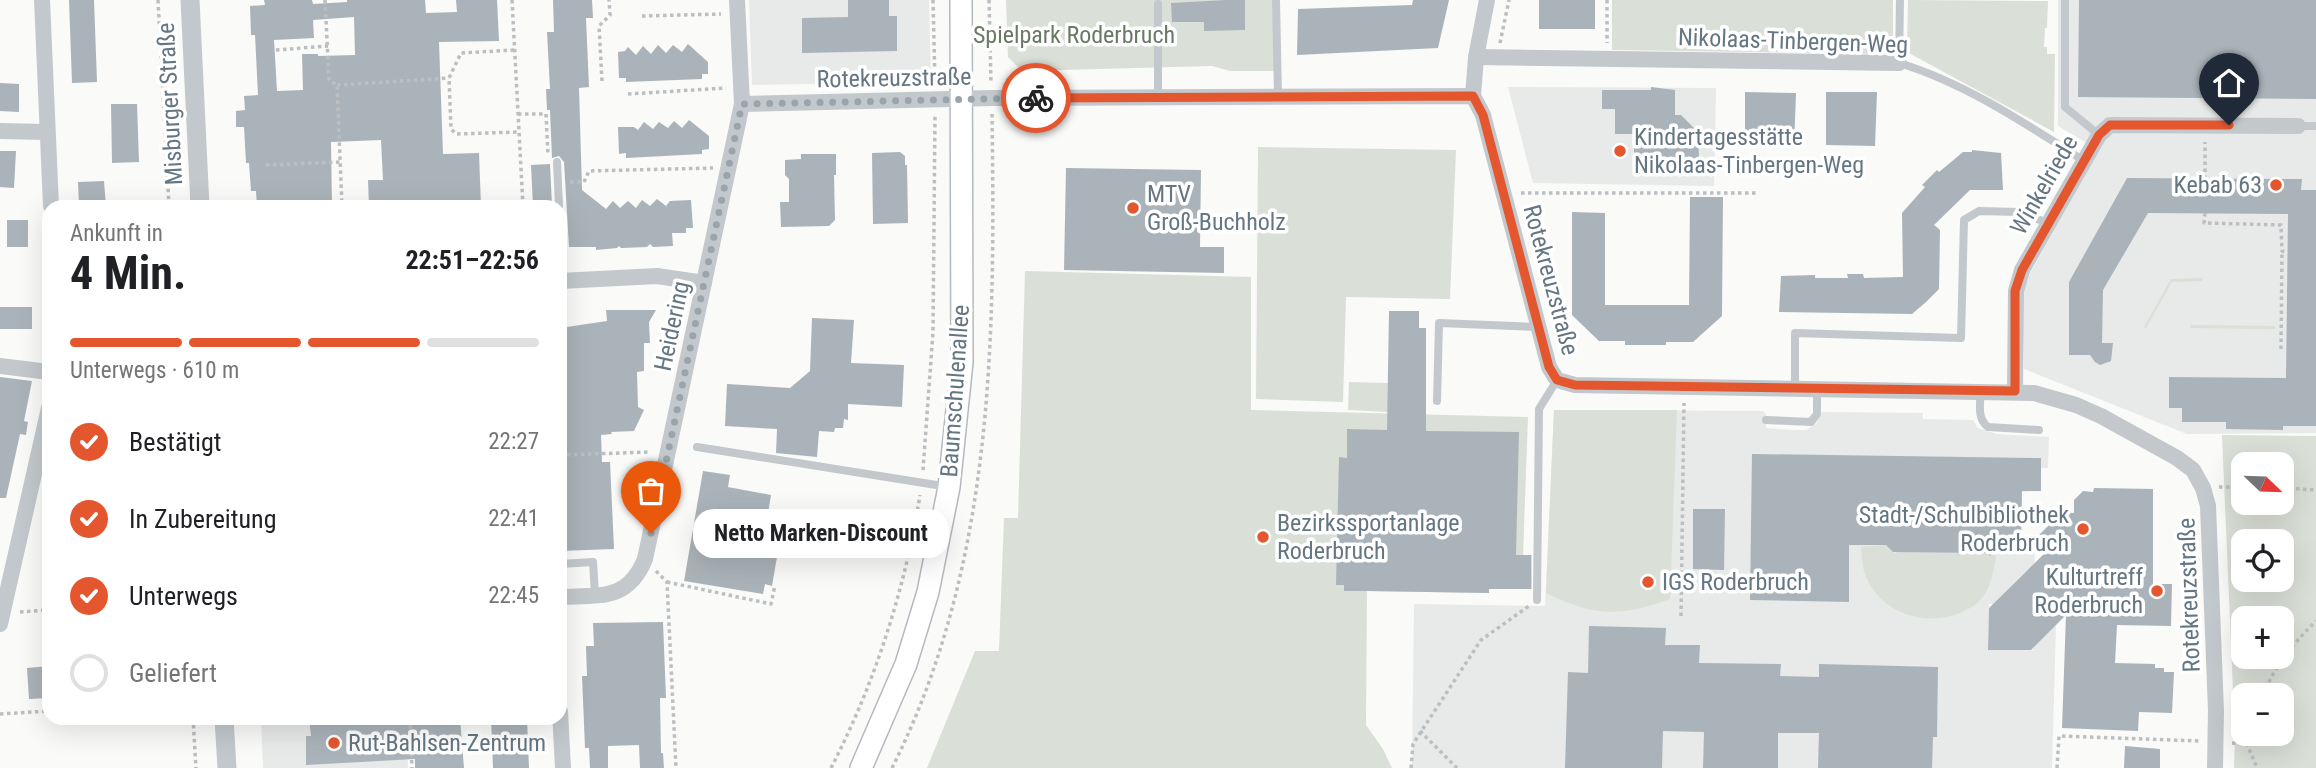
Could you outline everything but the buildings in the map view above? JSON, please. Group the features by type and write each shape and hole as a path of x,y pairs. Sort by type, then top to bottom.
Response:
{"main road":[{"name":"Baumschulenallee","path":"861,768 906,664 928,592 949,487 962,362 961,0"}],"street":[{"path":"42,0 51,200"},
{"name":"Misburger Straße","path":"190,0 200,200"},
{"path":"1473,96 1476,57 1487,0"},
{"name":"Heidering","path":"567,597 619,591 631,584 645,559 742,96 737,7"},
{"name":"Nikolaas-Tinbergen-Weg","path":"1476,57 1899,63"},
{"name":"Rotekreuzstraße","path":"742,96 935,100 1473,96 1483,115 1549,367 1557,380 1575,385 2034,393 2076,405 2101,416 2177,458 2193,470 2203,488 2208,506 2217,742 2215,768"},
{"name":"Winkelriede","path":"2015,391 2015,291 2022,270 2099,135 2110,125 2298,126"},
{"path":"0,131 47,132"},
{"path":"567,281 657,276 704,283"},
{"path":"0,366 42,371"},
{"path":"0,621 42,438"},
{"path":"224,725 227,768"},
{"path":"561,725 563,768"}],"lane":[{"path":"1276,0 1278,97"},
{"path":"1899,63 1900,0"},
{"path":"2065,0 2065,107 2099,135"},
{"path":"1158,4 1158,97"},
{"name":"Nikolaas-Tinbergen-Weg","path":"1899,63 1926,71 1984,101 2085,161"},
{"name":"Winkelriede","path":"2298,126 2316,127"},
{"path":"556,162 558,200"},
{"path":"1795,388 1795,333 1961,338 1964,220 1979,211 2020,212 2048,223"},
{"path":"1437,401 1439,323 1538,327"},
{"path":"1537,600 1539,408 1557,380"},
{"path":"1766,420 1811,422 1817,414 1817,388"},
{"path":"1981,391 1982,423 1988,427 2039,430"},
{"path":"697,447 949,487"},
{"path":"567,564 593,562 595,595"}],"path":[{"path":"158,0 169,200"},
{"path":"325,0 329,80 337,85 449,78"},
{"path":"512,0 523,200"},
{"path":"602,81 599,26 610,15 609,0"},
{"path":"831,768 858,711 892,618 922,483 933,332 933,0"},
{"path":"1497,57 1509,0"},
{"path":"1607,0 1608,58"},
{"path":"642,16 737,7"},
{"path":"276,50 328,46"},
{"path":"514,50 461,52 449,78 451,129 457,134 518,132"},
{"path":"337,85 342,200"},
{"path":"628,94 742,96"},
{"path":"518,114 546,114 548,158 556,162"},
{"path":"2205,178 2206,125"},
{"path":"266,165 340,162"},
{"path":"557,183 584,182 590,171 706,167 728,172"},
{"path":"1505,193 1759,193"},
{"path":"2205,213 2204,223 2281,225 2281,349"},
{"path":"2282,251 2287,252"},
{"path":"1681,616 1684,395"},
{"path":"567,455 647,451 667,456"},
{"path":"588,454 589,462"},
{"path":"2203,488 2231,487"},
{"path":"2294,489 2316,490"},
{"path":"645,559 667,582 771,604 775,585"},
{"path":"667,582 676,768"},
{"path":"1411,768 1413,744 1420,731 1481,640 1537,600"},
{"path":"0,621 20,611 42,610"},
{"path":"2268,683 2291,646 2316,621"},
{"path":"0,713 42,711"},
{"path":"193,725 196,768"},
{"path":"410,725 412,768"},
{"path":"1420,731 1457,768"},
{"path":"2057,768 2059,736 2231,743"},
{"path":"2248,746 2257,768"}],"shaded area":[{"path":"749,0 929,0 931,82 752,85"},
{"path":"2058,0 2316,0 2316,433 2187,434 2024,369 2023,286 2099,150 2058,126"},
{"name":"Kindertagesstätte Nikolaas-Tinbergen-Weg","path":"1508,87 1716,88 1714,186 1533,183"},
{"name":"IGS Roderbruch","path":"1554,410 1763,411 1766,414 1766,428 1791,430 1806,430 1816,424 1822,412 1923,413 1923,419 1973,420 1978,428 1996,434 2049,437 2048,468 2041,468 2041,491 2022,492 2021,547 2035,548 2034,572 2025,572 1996,604 1989,604 1988,649 2033,650 2034,643 2056,625 2052,768 1412,768 1414,604 1545,606"},
{"name":"Rut-Bahlsen-Zentrum","path":"261,725 406,725 408,768 263,768"}],"green space":[{"name":"Spielpark Roderbruch","path":"1006,0 1273,0 1275,71 1230,71 1212,66 1022,71 1008,57"},
{"path":"1612,0 1893,0 1893,54 1612,50"},
{"path":"1908,0 2048,1 2044,47 2047,47 2047,54 2055,54 2054,132 1907,52"},
{"path":"1258,147 1456,150 1450,299 1346,297 1343,402 1256,399"},
{"name":"Bezirkssportanlage Roderbruch","path":"1025,271 1251,277 1251,410 1528,417 1523,555 1532,555 1532,589 1489,589 1489,593 1367,591 1366,725 1383,749 1392,768 927,768 975,651 999,651 1004,518 1018,518"},
{"path":"2202,278 2202,281 2172,282 2146,328 2144,327 2171,279"},
{"path":"2190,325 2275,326 2275,329 2191,328"},
{"path":"1349,382 1388,383 1388,412 1348,410"},
{"path":"1554,410 1677,410 1670,599 1636,609 1608,612 1579,607 1546,593"},
{"path":"2222,435 2316,436 2316,768 2234,768 2235,746 2294,746 2294,683 2233,683 2232,669 2294,669 2294,606 2231,606 2231,644"},
{"path":"1887,545 1895,554 1902,547 1997,549 1992,578 1982,598 1963,612 1930,618 1898,611 1884,602 1873,589 1864,571 1861,547"}],"way so far":[{"path":"651,533 742,104 1036,98"}],"place":[{"name":"Kindertagesstätte Nikolaas-Tinbergen-Weg","path":"1620,151"},
{"name":"Kebab 63","path":"2276,185"},
{"name":"MTV Groß-Buchholz","path":"1133,208"},
{"name":"Stadt-/Schulbibliothek Roderbruch","path":"2083,529"},
{"name":"Netto Marken-Discount","path":"651,533"},
{"name":"Bezirkssportanlage Roderbruch","path":"1263,537"},
{"name":"IGS Roderbruch","path":"1648,582"},
{"name":"Kulturtreff Roderbruch","path":"2157,591"},
{"name":"Rut-Bahlsen-Zentrum","path":"334,743"}],"route":[{"path":"1036,98 1473,96 1483,115 1505,193 1549,367 1557,380 1575,385 2015,391 2015,291 2022,270 2099,135 2110,125 2229,125"}]}
